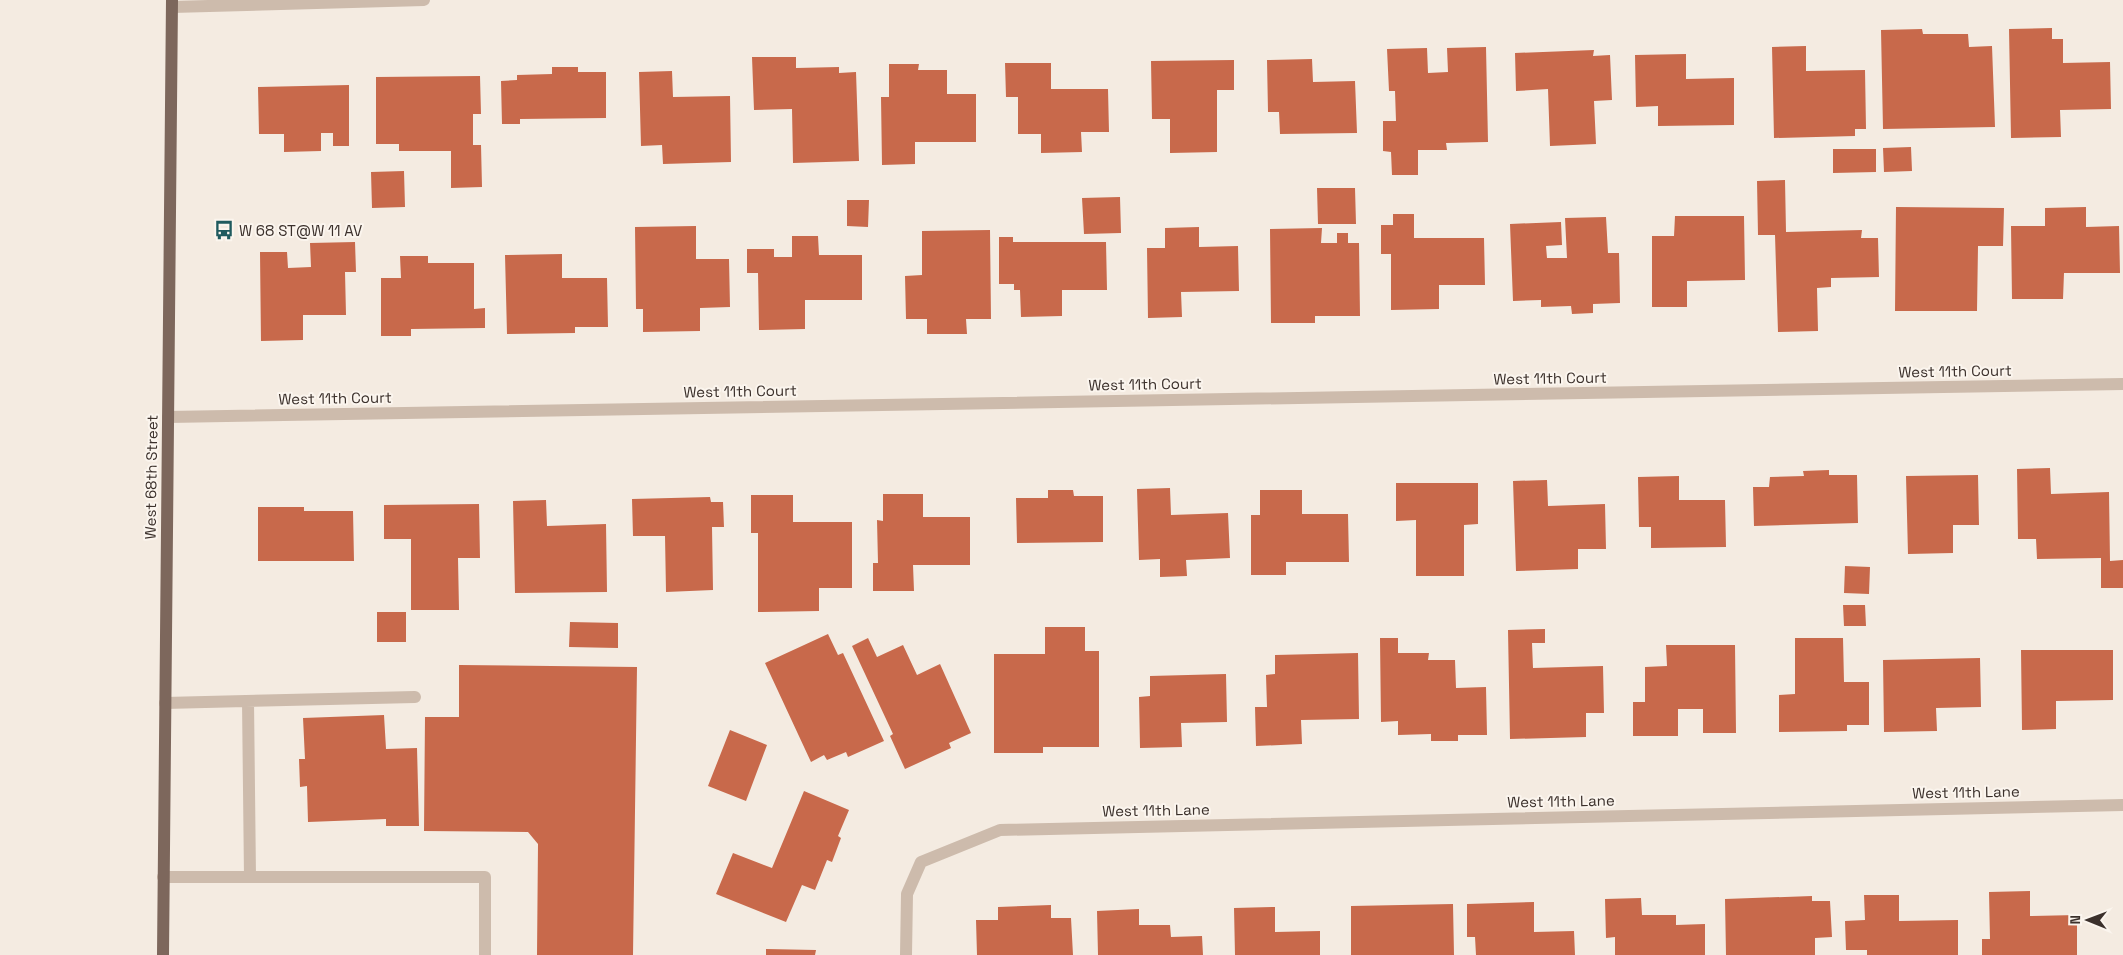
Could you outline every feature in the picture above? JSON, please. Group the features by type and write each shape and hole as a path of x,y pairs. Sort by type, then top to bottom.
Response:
{"main road":[{"name":"West 68th Street","path":"162,955 172,4"}],"street":[{"path":"172,4 424,0"},
{"name":"West 11th Court","path":"168,417 2123,384"},
{"path":"165,703 414,696"},
{"path":"248,701 250,877"},
{"name":"West 11th Lane","path":"906,955 906,894 921,862 1000,830 2123,805"},
{"path":"163,877 485,877 485,955"}],"building":[{"path":"2052,28 2052,39 2063,39 2063,63 2110,62 2111,109 2060,110 2061,137 2011,138 2009,29"},
{"path":"1922,29 1923,34 1968,34 1969,47 1992,46 1995,127 1883,129 1881,30"},
{"path":"1806,46 1806,71 1865,70 1866,129 1855,129 1855,136 1774,138 1772,47"},
{"path":"1486,47 1488,142 1446,143 1447,150 1418,150 1418,175 1392,175 1391,152 1383,151 1383,121 1396,121 1395,91 1389,91 1387,49 1427,48 1428,73 1448,72 1447,48"},
{"path":"1594,50 1593,56 1610,55 1612,100 1594,101 1596,144 1550,146 1548,89 1516,91 1515,53"},
{"path":"1686,54 1686,79 1734,78 1734,125 1658,126 1658,106 1636,107 1635,55"},
{"path":"752,57 796,57 796,68 839,67 839,73 856,72 859,161 793,163 792,109 754,110"},
{"path":"1312,59 1313,82 1355,81 1357,133 1280,134 1279,112 1268,112 1267,60"},
{"path":"1234,60 1234,90 1217,90 1217,152 1170,153 1170,119 1152,119 1151,61"},
{"path":"1005,63 1051,63 1051,89 1108,89 1109,132 1081,132 1082,152 1041,153 1041,134 1018,134 1018,97 1006,97"},
{"path":"889,64 919,64 918,70 947,70 947,94 976,94 976,142 915,142 915,164 882,165 881,97 889,97"},
{"path":"552,67 578,67 578,72 606,72 606,118 520,119 520,124 502,124 501,81 517,80 517,75 552,74"},
{"path":"672,71 673,97 730,96 731,162 663,164 662,145 641,146 639,72"},
{"path":"480,76 481,114 473,114 473,145 481,145 482,187 451,188 451,151 399,151 399,144 376,144 376,77"},
{"path":"349,85 349,146 333,146 333,133 321,133 321,151 284,152 284,134 259,134 258,87"},
{"path":"1911,147 1912,171 1884,172 1883,148"},
{"path":"1833,149 1876,149 1876,172 1833,173"},
{"path":"404,171 405,207 372,208 371,172"},
{"path":"1785,180 1786,232 1862,230 1861,238 1878,238 1879,277 1831,278 1831,287 1817,288 1818,331 1778,332 1775,235 1758,235 1757,181"},
{"path":"1317,188 1355,188 1356,224 1318,224"},
{"path":"1120,197 1121,233 1084,234 1082,198"},
{"path":"847,200 869,200 868,227 847,226"},
{"path":"1896,207 2004,208 2003,246 1978,246 1977,311 1895,311"},
{"path":"2086,207 2086,227 2119,226 2120,273 2064,273 2063,299 2012,299 2011,226 2045,226 2045,208"},
{"path":"1393,214 1414,214 1414,238 1484,238 1485,285 1439,285 1439,309 1391,310 1391,254 1381,254 1381,225 1393,225"},
{"path":"1675,216 1744,216 1745,280 1687,281 1687,307 1652,307 1652,236 1674,236"},
{"path":"1606,217 1608,253 1619,253 1620,303 1593,304 1593,313 1572,314 1571,306 1541,307 1541,300 1513,301 1510,224 1561,222 1562,245 1546,246 1547,258 1567,258 1565,218"},
{"path":"696,226 696,259 729,259 730,307 700,308 700,331 643,332 643,309 636,309 635,227"},
{"path":"1199,227 1199,247 1238,246 1239,291 1181,292 1182,317 1148,318 1147,248 1165,248 1165,228"},
{"path":"1322,228 1321,243 1337,243 1337,233 1348,233 1348,243 1359,243 1360,316 1315,316 1315,323 1271,323 1270,229"},
{"path":"990,230 991,319 966,319 967,334 927,334 927,319 906,319 905,276 922,275 922,231"},
{"path":"792,236 818,236 819,255 862,255 862,300 805,300 805,329 759,330 758,273 747,273 747,249 774,249 774,257 792,257"},
{"path":"999,237 1013,237 1013,242 1106,242 1107,290 1062,290 1062,316 1021,317 1020,290 1014,290 1014,284 999,284"},
{"path":"355,242 356,272 345,272 346,315 303,315 303,340 261,341 260,252 287,252 288,268 311,267 310,243"},
{"path":"562,254 562,278 607,278 608,327 575,327 575,333 507,334 505,255"},
{"path":"400,256 428,256 428,263 474,263 474,309 485,308 485,328 411,329 411,336 381,336 381,278 401,278"},
{"path":"2050,468 2051,494 2109,492 2110,561 2123,560 2123,588 2101,588 2101,558 2037,559 2036,539 2018,539 2017,469"},
{"path":"1829,470 1829,475 1857,475 1858,523 1754,526 1753,487 1769,487 1770,477 1804,476 1803,471"},
{"path":"1978,475 1979,525 1953,525 1953,553 1908,554 1906,476"},
{"path":"1679,476 1679,500 1725,500 1726,547 1651,548 1651,527 1639,527 1638,477"},
{"path":"1547,480 1548,506 1605,504 1606,549 1578,549 1578,569 1516,571 1513,481"},
{"path":"1396,483 1478,483 1478,524 1464,525 1464,576 1416,576 1416,520 1396,521"},
{"path":"1170,488 1171,515 1228,513 1230,558 1186,560 1187,576 1160,577 1160,559 1139,560 1137,489"},
{"path":"1048,490 1073,490 1074,496 1103,496 1103,542 1017,543 1016,498 1048,498"},
{"path":"1260,490 1302,490 1302,514 1348,514 1349,562 1286,562 1286,575 1251,575 1251,515 1260,515"},
{"path":"883,494 923,494 923,517 970,517 970,565 913,565 914,591 873,591 873,563 878,563 877,520 883,521"},
{"path":"751,495 793,495 793,522 852,522 852,588 819,588 819,611 758,612 758,533 751,533"},
{"path":"710,497 711,502 723,502 724,527 712,527 713,590 666,592 665,536 633,536 632,499"},
{"path":"546,500 547,526 606,524 607,592 515,593 513,501"},
{"path":"479,504 480,558 458,558 459,610 411,610 411,539 384,539 384,505"},
{"path":"258,507 304,507 304,511 353,511 354,561 258,561"},
{"path":"1845,566 1870,567 1869,594 1844,593"},
{"path":"1843,605 1865,605 1866,626 1844,626"},
{"path":"377,612 406,612 406,642 377,642"},
{"path":"570,622 618,623 618,648 569,647"},
{"path":"1045,627 1085,627 1085,651 1099,651 1099,747 1043,747 1043,753 994,753 994,654 1045,654"},
{"path":"1545,629 1545,643 1532,643 1533,668 1603,666 1604,713 1586,713 1586,737 1510,739 1508,630"},
{"path":"828,634 838,655 843,653 884,741 848,757 846,752 827,760 824,755 811,762 765,663"},
{"path":"868,638 877,657 903,645 917,675 940,664 971,733 949,743 951,748 905,769 890,736 893,734 852,646"},
{"path":"1380,638 1398,638 1398,653 1429,653 1428,660 1455,660 1456,688 1486,687 1487,735 1458,735 1458,741 1431,741 1431,734 1398,735 1398,721 1381,722"},
{"path":"1795,638 1843,638 1844,682 1869,682 1869,725 1847,725 1847,731 1779,732 1779,695 1795,694"},
{"path":"1666,645 1735,645 1736,733 1703,733 1703,709 1678,709 1678,736 1633,736 1633,702 1645,702 1645,667 1667,666"},
{"path":"2021,650 2113,650 2113,700 2056,701 2056,729 2022,730"},
{"path":"1358,653 1359,719 1301,720 1302,744 1256,746 1255,707 1267,707 1266,675 1275,674 1275,655"},
{"path":"1980,658 1981,707 1936,708 1937,731 1884,732 1883,660"},
{"path":"459,665 637,667 633,955 537,955 538,844 528,832 424,831 425,717 459,717"},
{"path":"1226,674 1227,722 1181,723 1182,747 1140,748 1139,697 1150,696 1150,676"},
{"path":"384,715 386,749 417,748 419,826 386,826 386,819 308,822 307,786 300,787 299,759 305,759 303,718"},
{"path":"730,730 767,745 746,801 708,786"},
{"path":"804,791 849,810 838,836 841,838 832,862 827,860 815,890 802,885 786,922 716,894 733,853 772,868"},
{"path":"2030,891 2030,916 2077,915 2077,955 1982,955 1982,939 1990,939 1989,892"},
{"path":"1864,895 1899,895 1899,921 1958,920 1958,955 1867,955 1867,950 1846,950 1845,921 1865,920"},
{"path":"1812,896 1812,901 1830,901 1832,937 1815,938 1815,955 1726,955 1725,899"},
{"path":"1641,898 1642,915 1676,915 1676,925 1705,924 1705,955 1615,955 1615,937 1606,938 1605,899"},
{"path":"1534,902 1534,932 1574,931 1575,955 1476,955 1475,937 1467,937 1467,904"},
{"path":"1453,904 1454,955 1351,955 1351,906"},
{"path":"1051,905 1051,918 1071,918 1073,955 977,955 976,920 998,920 998,907"},
{"path":"1275,907 1275,932 1320,931 1320,955 1235,955 1234,908"},
{"path":"1139,909 1139,925 1170,925 1171,937 1202,936 1203,955 1098,955 1097,911"},
{"path":"766,949 816,950 815,955 766,955"}],"place":[{"name":"W 68 ST@W 11 AV","path":"224,230"}]}
